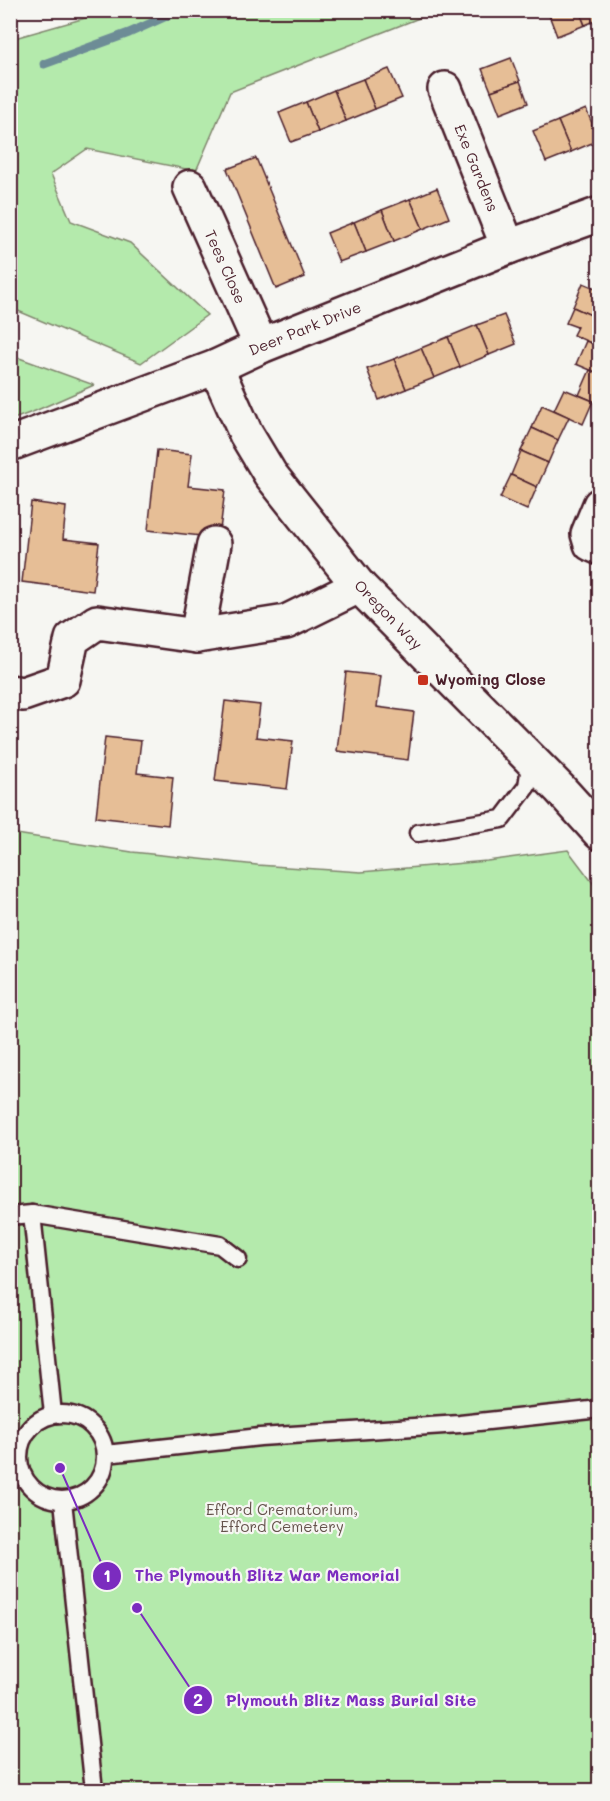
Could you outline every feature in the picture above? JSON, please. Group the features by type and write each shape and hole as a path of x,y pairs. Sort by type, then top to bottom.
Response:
{"street":[{"name":"Exe Gardens","path":"445,89 508,247"},
{"name":"Tees Close","path":"190,187 261,346"},
{"name":"Deer Park Drive","path":"10,444 216,367 261,346 508,247 600,214"},
{"name":"Oregon Way","path":"216,367 246,434 270,474 359,586 600,833"},
{"path":"600,505 588,534 591,544 600,548"},
{"path":"197,636 213,544"},
{"path":"10,692 23,694 63,680 72,639 96,622 197,636 286,622 359,586"}],"lane":[{"path":"418,833 502,819 527,786 531,760"},
{"path":"32,1214 53,1414"},
{"path":"10,1216 32,1214 220,1245 238,1259"},
{"path":"106,1454 260,1437 460,1424 600,1409"},
{"path":"53,1414 68,1414 94,1427 102,1440 106,1454 104,1468 98,1481 89,1491 77,1498 63,1501 50,1499 38,1494 16,1474 23,1436 31,1426 53,1414"},
{"path":"63,1501 94,1791"}],"green space":[{"path":"110,11 437,11 230,92 196,171 87,149 51,174 71,221 130,243 207,315 141,363 11,308 11,39"},
{"path":"11,355 94,385 11,420"},
{"name":"Efford Crematorium, Efford Cemetery","path":"10,833 132,852 257,865 361,872 487,861 568,850 599,891 599,1789 11,1790"}],"building":[{"path":"547,10 579,10 585,25 557,36"},
{"path":"579,10 600,10 600,19 585,25"},
{"path":"511,58 520,81 491,91 482,69"},
{"path":"389,69 402,98 375,109 363,79"},
{"path":"363,79 375,109 346,121 334,90"},
{"path":"520,81 528,103 500,114 491,91"},
{"path":"334,90 346,121 318,132 306,102"},
{"path":"306,102 318,132 291,142 279,113"},
{"path":"586,109 599,140 571,152 558,121"},
{"path":"558,121 571,152 546,162 533,131"},
{"path":"600,122 600,141 592,125"},
{"path":"256,158 305,277 276,289 227,169"},
{"path":"437,188 449,218 423,229 410,199"},
{"path":"410,199 423,229 394,241 382,210"},
{"path":"382,210 394,241 366,252 354,222"},
{"path":"354,222 366,252 339,262 327,233"},
{"path":"583,283 600,290 599,319 573,307"},
{"path":"573,307 600,319 600,347 573,335 577,327 566,323"},
{"path":"504,315 516,344 489,355 477,325"},
{"path":"477,325 489,355 460,367 448,337"},
{"path":"448,337 460,367 434,378 421,348"},
{"path":"586,341 600,347 600,374 576,364"},
{"path":"421,348 434,378 406,389 394,359"},
{"path":"394,359 406,389 379,400 367,369"},
{"path":"590,370 600,374 600,404 579,395"},
{"path":"564,389 593,401 583,424 554,410"},
{"path":"542,405 569,417 558,440 532,428"},
{"path":"532,428 558,440 548,463 521,451"},
{"path":"157,450 192,454 188,486 225,490 219,538 148,530"},
{"path":"521,451 548,463 537,487 511,475"},
{"path":"511,475 537,487 527,510 500,498"},
{"path":"31,502 66,507 63,539 99,543 93,591 22,582"},
{"path":"346,672 381,676 377,707 414,712 408,760 337,751"},
{"path":"225,701 260,705 256,737 293,741 287,789 215,781"},
{"path":"105,737 141,741 137,773 173,777 168,825 96,817"}],"waterway":[{"path":"44,64 129,33 180,10"}],"place":[{"name":"Wyoming Close","path":"423,680"},
{"name":"The Plymouth Blitz War Memorial","path":"60,1468"},
{"name":"Plymouth Blitz Mass Burial Site","path":"137,1608"}]}
